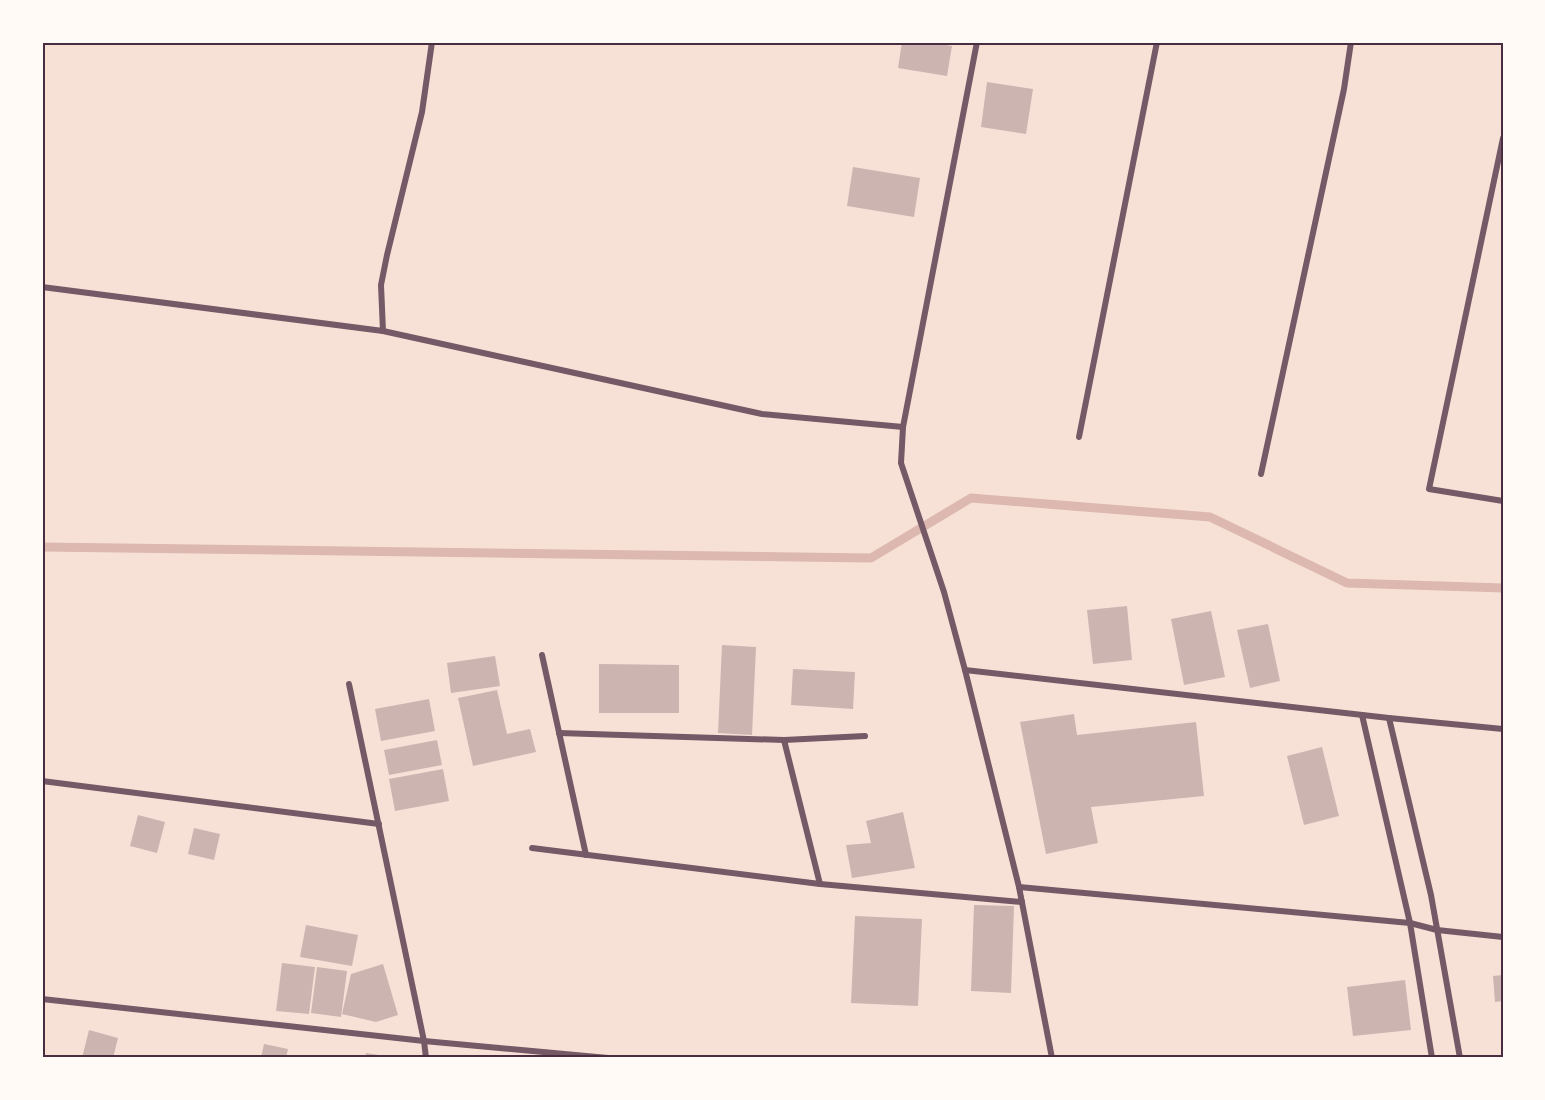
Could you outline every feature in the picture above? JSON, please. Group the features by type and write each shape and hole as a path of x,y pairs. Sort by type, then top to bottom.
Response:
{"street":[{"path":"383,331 381,285 422,112 432,42"},
{"path":"977,42 903,426 901,463 944,592 965,670 1019,887 1052,1058"},
{"path":"1079,437 1157,42"},
{"path":"1261,474 1341,101 1351,42"},
{"path":"1503,138 1429,489 1503,501"},
{"path":"42,287 383,331 762,414 903,426"},
{"path":"542,655 586,855"},
{"path":"965,670 1503,729"},
{"path":"349,684 426,1058"},
{"path":"1362,715 1410,923 1432,1058"},
{"path":"1389,718 1437,930 1460,1058"},
{"path":"559,733 784,740 865,736"},
{"path":"784,740 820,884"},
{"path":"42,781 379,824"},
{"path":"532,848 820,884 1022,902"},
{"path":"1019,887 1410,923 1437,930 1503,937"},
{"path":"42,999 424,1041 608,1058"}],"building":[{"path":"902,42 930,42 952,46 947,76 898,68"},
{"path":"987,82 1033,89 1026,134 981,127"},
{"path":"853,167 920,178 914,217 847,206"},
{"path":"1127,606 1132,660 1093,664 1087,610"},
{"path":"1211,611 1225,677 1184,685 1171,619"},
{"path":"1268,624 1280,681 1250,688 1237,630"},
{"path":"722,645 756,647 752,735 718,733"},
{"path":"495,656 500,686 451,693 447,663"},
{"path":"599,664 679,665 679,713 599,713"},
{"path":"793,669 855,672 853,709 791,705"},
{"path":"497,690 507,734 530,729 536,752 473,766 458,698"},
{"path":"429,699 435,731 381,741 375,709"},
{"path":"1074,714 1077,735 1196,722 1204,796 1091,807 1098,843 1046,854 1020,722"},
{"path":"437,740 442,765 389,775 384,750"},
{"path":"1322,747 1339,816 1304,825 1287,756"},
{"path":"443,769 449,801 395,811 389,779"},
{"path":"903,812 915,868 852,878 846,845 871,843 866,821"},
{"path":"138,815 165,822 157,853 130,846"},
{"path":"194,828 220,834 214,860 188,854"},
{"path":"974,905 1014,906 1011,993 971,991"},
{"path":"855,916 922,919 918,1006 851,1003"},
{"path":"306,925 358,935 352,966 300,957"},
{"path":"282,963 315,967 309,1014 276,1011"},
{"path":"383,964 398,1015 376,1022 342,1014 351,974"},
{"path":"317,967 347,971 341,1017 311,1013"},
{"path":"1503,975 1503,1001 1495,1002 1493,976"},
{"path":"1405,980 1411,1030 1353,1036 1347,987"},
{"path":"89,1030 118,1038 113,1058 82,1058"},
{"path":"264,1044 288,1049 286,1058 261,1058"},
{"path":"366,1053 392,1057 392,1058 365,1058"}],"waterway":[{"path":"42,547 871,558 971,498 1210,517 1347,583 1503,588"}]}
